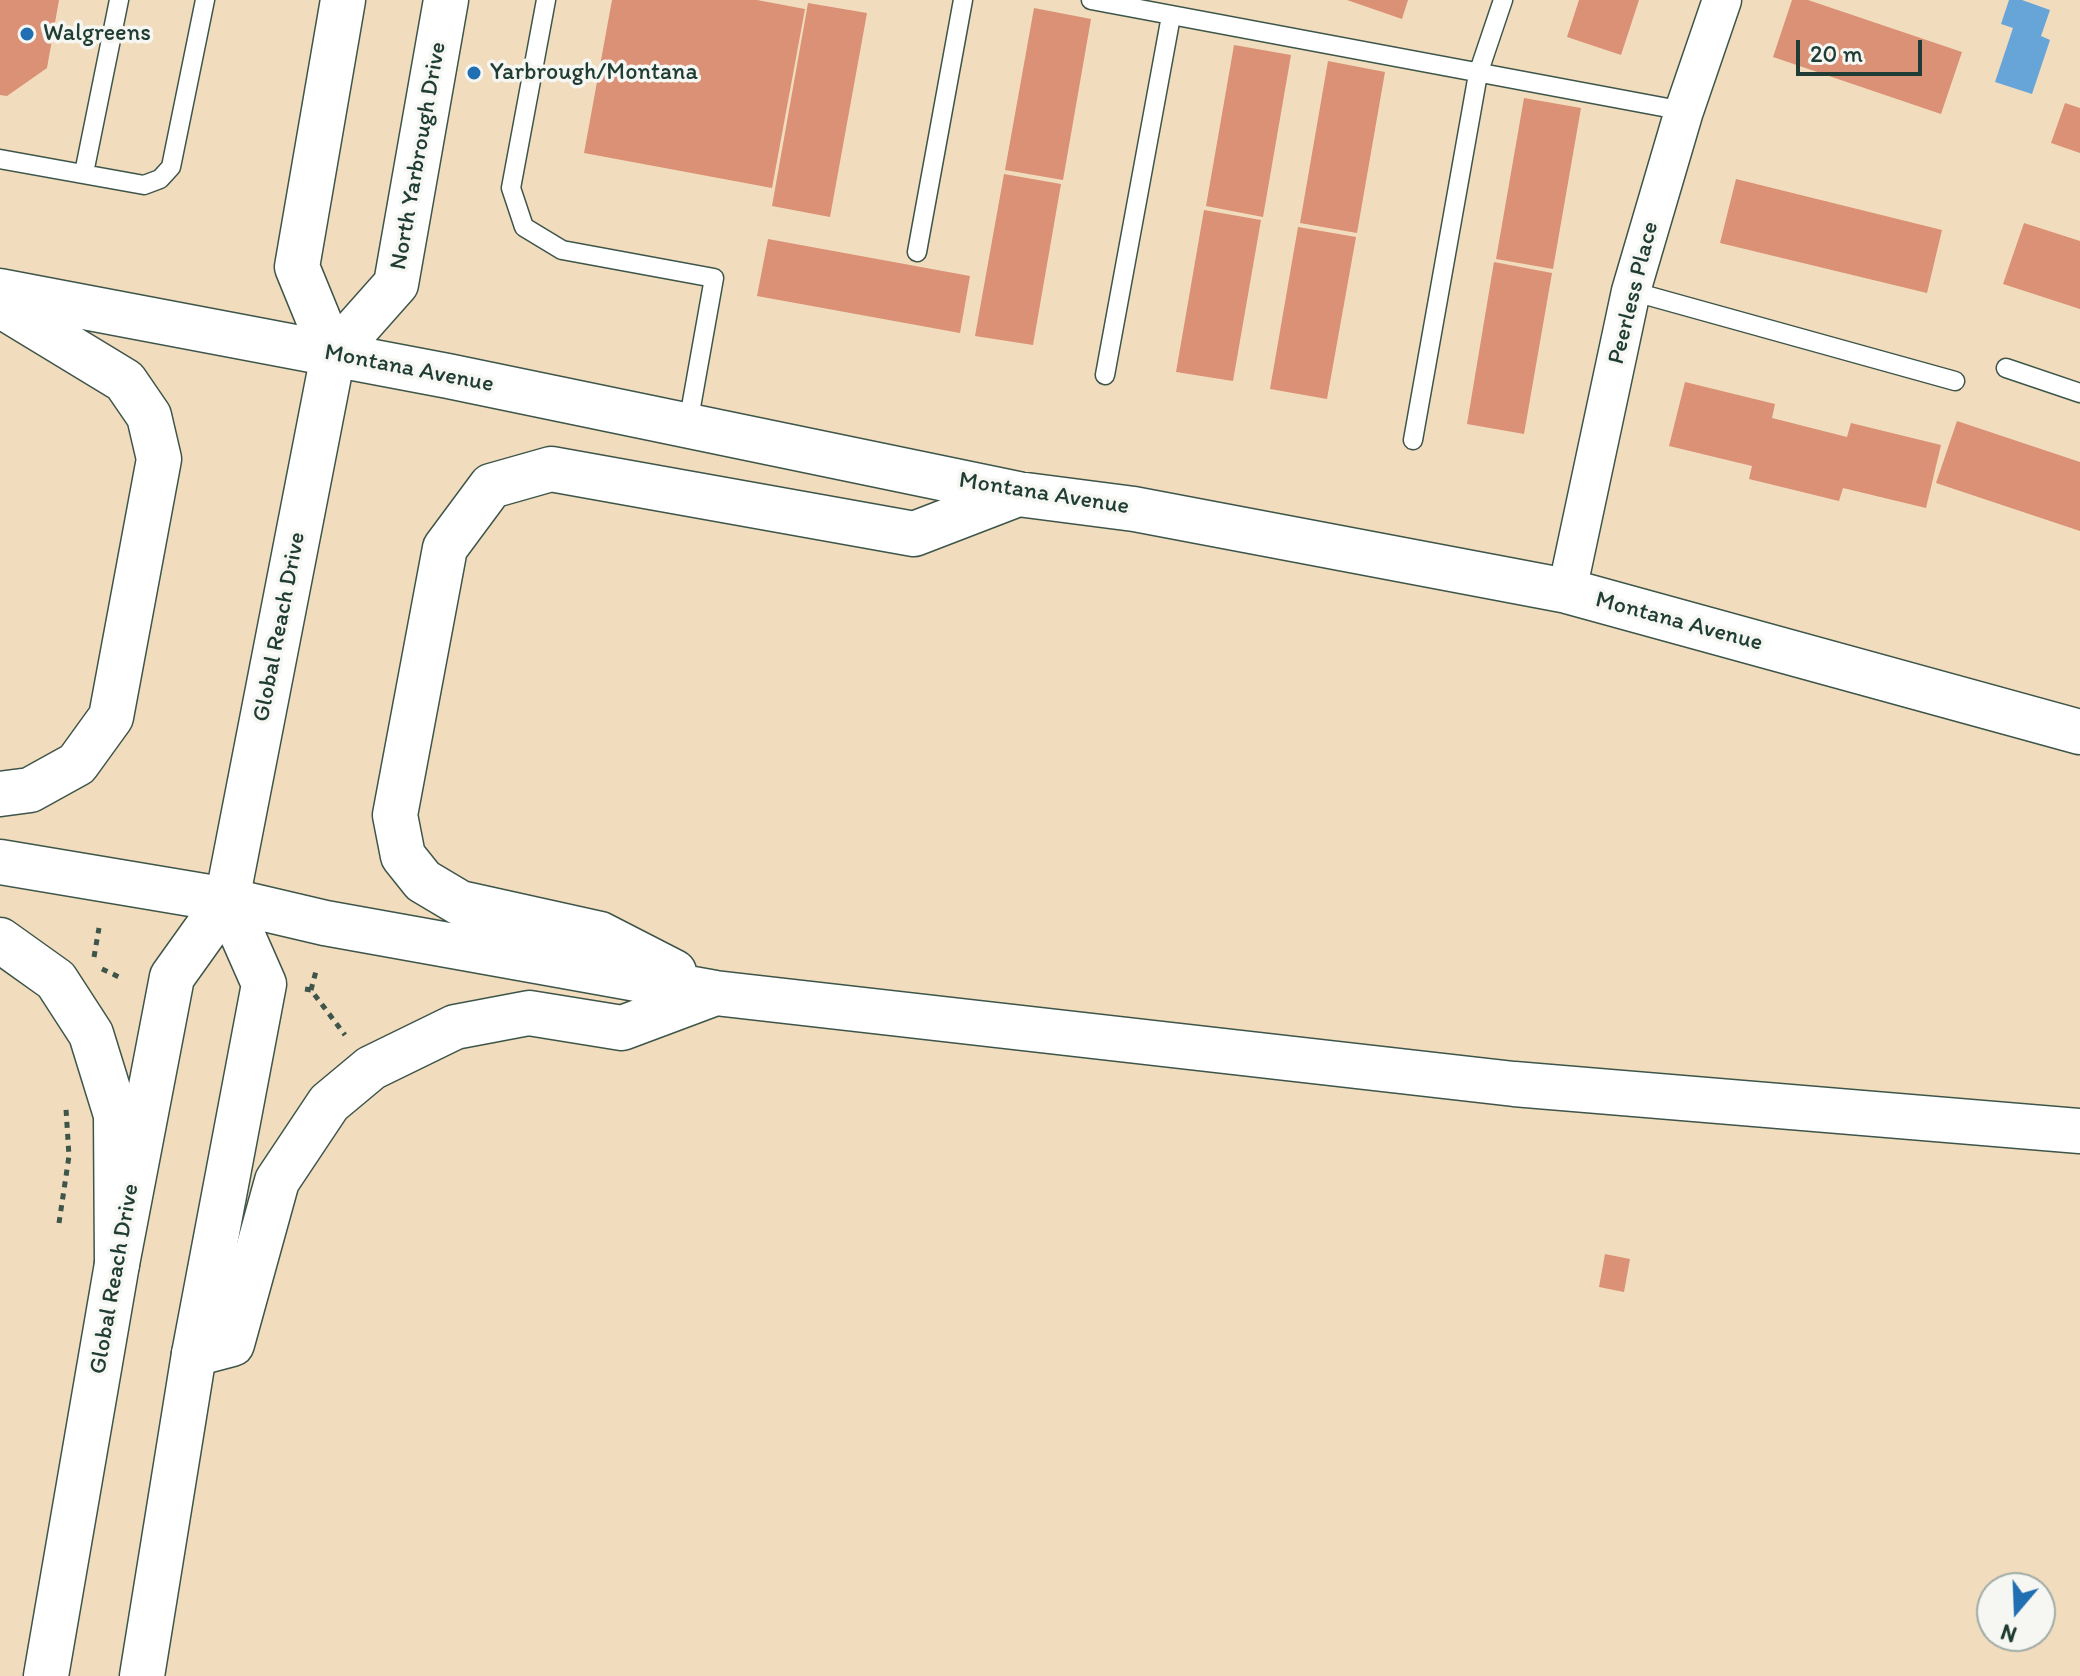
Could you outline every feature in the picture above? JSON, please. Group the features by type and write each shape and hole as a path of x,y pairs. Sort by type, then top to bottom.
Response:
{"main road":[{"path":"333,355 297,267 343,0"},
{"name":"North Yarbrough Drive","path":"333,355 396,284 446,0"},
{"name":"Montana Avenue","path":"0,291 688,424 1018,494 1134,509 1567,591 2080,732"},
{"path":"0,305 125,381 149,416 159,459 111,717 77,764 30,790 0,794"},
{"name":"Global Reach Drive","path":"46,1676 117,1264 172,977 227,900 333,355"},
{"path":"715,993 600,934 460,903 423,881 403,856 395,815 445,548 491,486 551,469 914,534 1018,494"},
{"path":"0,862 227,900 341,926 715,993 1514,1084 2080,1131"},
{"path":"142,1676 194,1354 264,984 227,900"},
{"path":"0,940 56,980 91,1034 116,1115 117,1264"},
{"path":"194,1354 232,1344 277,1181 329,1103 371,1068 455,1027 529,1013 622,1028 715,993"}],"street":[{"name":"Peerless Place","path":"1567,591 1631,291 1684,111 1722,0"}],"lane":[{"path":"84,173 119,0"},
{"path":"0,159 144,185 160,179 171,167 205,0"},
{"path":"546,0 511,188 524,227 562,250 714,278 688,424"},
{"path":"917,252 963,0"},
{"path":"1091,0 1684,111"},
{"path":"1413,440 1478,74 1503,0"},
{"path":"1105,375 1171,16"},
{"path":"1631,291 1955,381"},
{"path":"2006,368 2080,393"}],"path":[{"path":"99,928 92,964 119,977"},
{"path":"311,990 316,971"},
{"path":"296,988 311,990 348,1039"},
{"path":"59,1223 69,1156 66,1104"}],"water":[{"path":"2009,0 2022,0 2050,10 2041,36 2050,40 2032,94 1995,82 2013,28 2001,24"}],"building":[{"name":"Walgreens","path":"0,0 59,0 47,68 7,96 0,95"},
{"path":"612,0 757,0 805,9 772,188 584,153"},
{"path":"1347,0 1408,0 1402,19"},
{"path":"1579,0 1639,0 1621,55 1567,37"},
{"path":"1792,0 1808,0 1962,52 1941,114 1773,57"},
{"path":"808,3 867,13 830,217 772,206"},
{"path":"1034,8 1091,19 1063,180 1005,170"},
{"path":"1234,45 1291,55 1263,217 1206,206"},
{"path":"1328,61 1385,72 1357,233 1300,223"},
{"path":"1524,98 1581,108 1553,269 1496,259"},
{"path":"2065,103 2080,108 2080,153 2051,143"},
{"path":"1004,174 1061,184 1033,345 975,336"},
{"path":"1736,179 1942,230 1927,293 1720,243"},
{"path":"1204,210 1261,220 1233,381 1176,372"},
{"path":"2024,223 2080,241 2080,309 2003,284"},
{"path":"1298,227 1356,237 1327,399 1270,389"},
{"path":"768,239 970,276 960,333 757,296"},
{"path":"1494,262 1552,273 1524,434 1467,424"},
{"path":"1685,382 1775,404 1772,418 1847,437 1851,423 1941,445 1926,508 1843,488 1839,501 1749,479 1752,466 1669,446"},
{"path":"1957,421 2080,462 2080,531 1936,483"},
{"path":"1605,1254 1630,1259 1624,1292 1599,1287"}],"place":[{"name":"Walgreens","path":"27,34"},
{"name":"Yarbrough/Montana","path":"474,73"}]}
